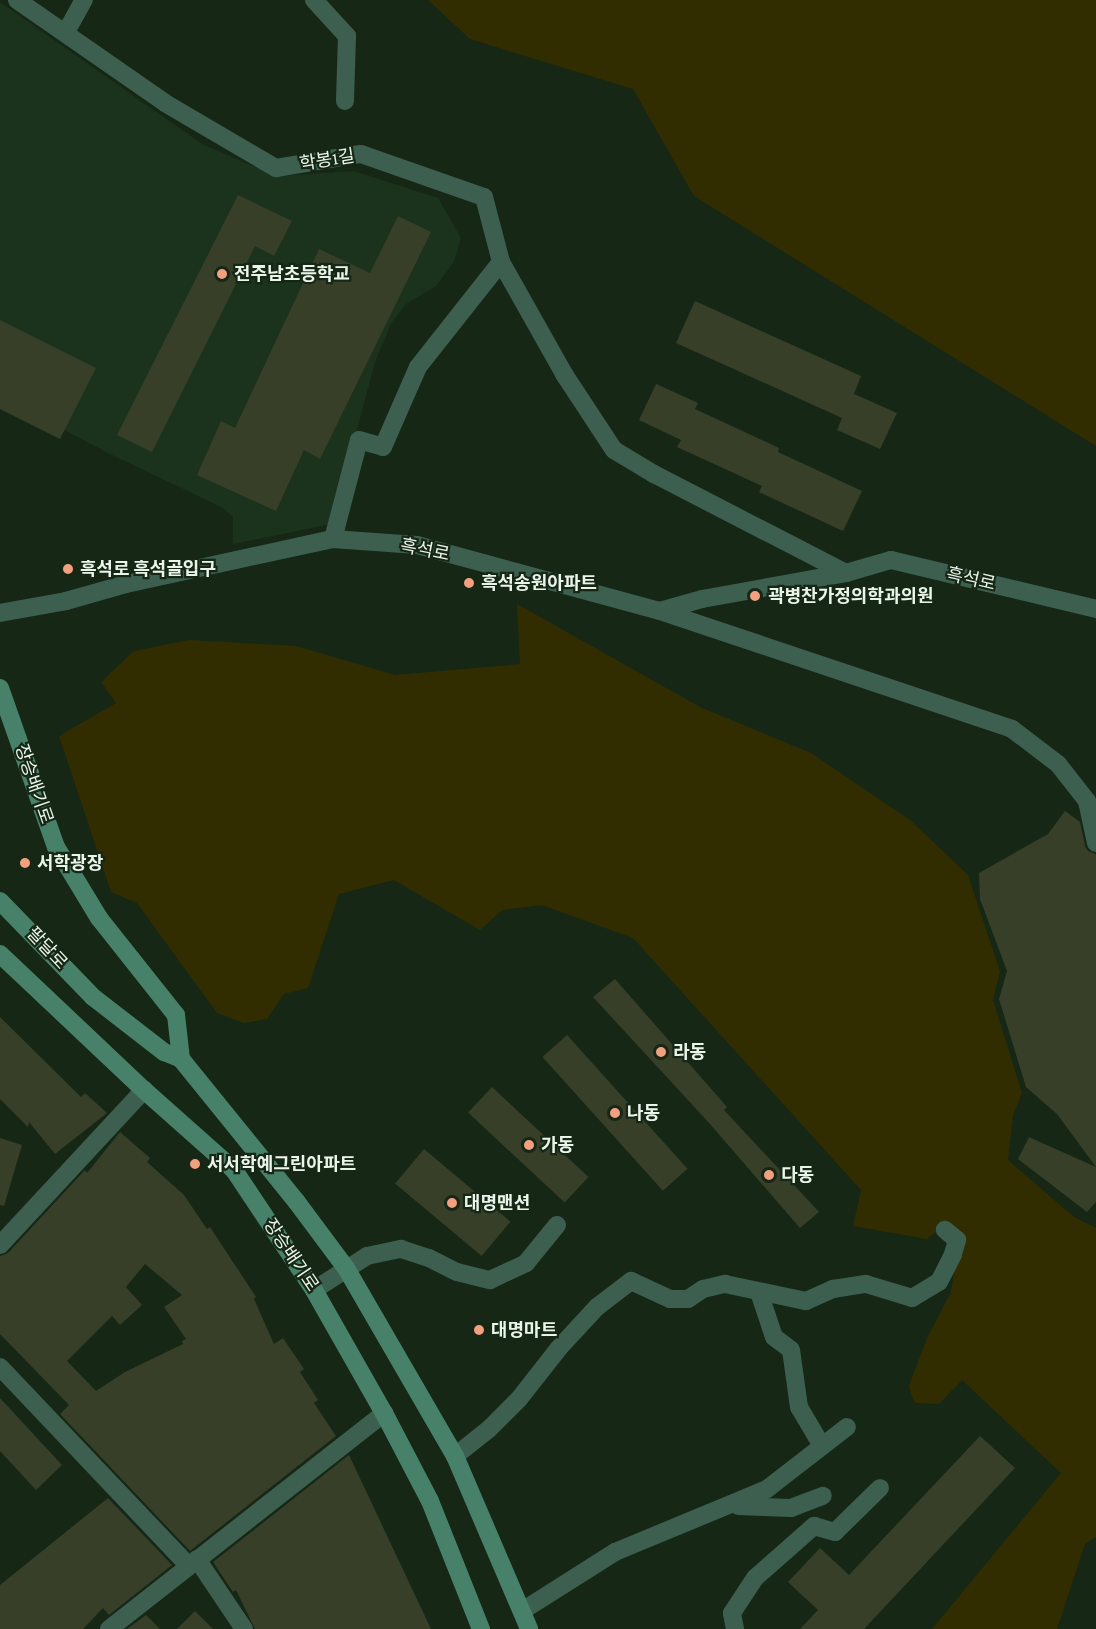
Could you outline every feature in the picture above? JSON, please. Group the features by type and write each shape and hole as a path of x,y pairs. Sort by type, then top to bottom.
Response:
{"street":[{"name":"학봉1길","path":"17,0 165,103 276,168 361,154 484,198 501,262 564,374 614,450 654,474 846,573"},
{"path":"66,32 84,0"},
{"path":"314,0 347,36 345,101"},
{"path":"333,539 359,440 383,447 418,368 501,262"},
{"name":"흑석로","path":"0,613 66,601 126,584 333,539 417,545 660,611 702,599 846,573 891,560 1096,609"},
{"path":"660,611 1012,729 1058,764 1087,801 1096,843"},
{"name":"장승배기로","path":"0,688 56,847 99,918 176,1015 181,1059"},
{"name":"팔달로","path":"0,901 20,918 93,997"},
{"name":"장승배기로","path":"0,954 144,1090 234,1170 314,1290 384,1413 430,1502 481,1629"},
{"name":"장승배기로","path":"93,997 164,1052 181,1059 296,1201 346,1268 455,1455 529,1629"},
{"path":"0,1245 144,1090"},
{"path":"314,1290 367,1256 401,1248 429,1258 457,1272 490,1280 526,1263 557,1225"},
{"path":"455,1455 489,1429 519,1399 559,1348 597,1307 631,1281 670,1299 687,1299 703,1289 725,1284 806,1301 833,1289 866,1284 912,1298 939,1282 953,1254 957,1240 945,1230"},
{"path":"759,1292 774,1337 791,1350 800,1407 822,1446"},
{"path":"0,1367 193,1562 244,1629"},
{"path":"109,1629 384,1413"},
{"path":"522,1611 615,1552 767,1489 847,1427"},
{"path":"735,1629 732,1613 755,1578 814,1526 835,1532 880,1488"},
{"path":"733,1505 791,1508 823,1496"}],"shaded area":[{"path":"428,0 1096,0 1096,446 694,196 633,89 470,39"},
{"name":"전주남초등학교","path":"0,2 202,144 276,176 354,171 438,198 461,238 454,262 436,286 406,304 392,322 375,362 332,524 233,544 233,517 221,507 108,453 0,396"},
{"path":"517,604 700,707 811,753 910,820 968,875 1000,971 993,1000 1022,1093 1013,1115 1008,1160 1074,1217 1096,1228 1096,1537 1085,1544 1057,1629 932,1629 1061,1473 962,1380 939,1404 915,1403 909,1386 927,1338 951,1292 959,1241 947,1223 927,1239 853,1226 861,1190 633,938 542,905 502,910 480,930 394,880 339,894 308,988 284,994 267,1019 244,1023 217,1013 137,903 111,892 59,736 116,703 101,682 134,651 189,640 296,646 395,675 520,664"}],"building":[{"path":"238,195 292,221 274,256 255,246 152,452 117,435"},
{"path":"398,216 431,232 320,459 304,450 276,511 197,475 221,421 235,428 319,249 370,273"},
{"path":"695,301 861,376 854,394 897,413 880,449 837,430 842,418 676,343"},
{"path":"0,320 96,368 60,439 0,409"},
{"path":"656,384 698,403 695,409 779,448 778,452 862,491 843,531 759,492 762,486 677,447 681,440 639,420"},
{"path":"1065,811 1080,822 1085,846 1088,851 1096,854 1096,1167 1057,1114 1026,1087 999,999 1007,971 980,899 979,873 1048,834"},
{"path":"615,979 727,1107 724,1110 819,1212 800,1228 710,1124 593,997"},
{"path":"0,1017 81,1097 85,1093 107,1113 55,1154 29,1122 28,1127 0,1099"},
{"name":"나동","path":"567,1035 687,1169 663,1191 542,1057"},
{"name":"가동","path":"492,1087 589,1177 565,1203 468,1113"},
{"path":"120,1132 150,1158 147,1162 184,1195 207,1229 210,1227 256,1297 254,1299 274,1344 283,1338 304,1369 300,1372 318,1400 314,1403 336,1436 190,1551 60,1414 69,1405 0,1334 0,1256 8,1253 85,1170 87,1173","holes":["145,1264 182,1295 164,1307 186,1339 182,1341 183,1344 125,1372 96,1391 67,1361 112,1316 120,1325 142,1305 126,1287"]},
{"path":"1029,1137 1096,1167 1096,1202 1087,1212 1018,1159"},
{"path":"0,1138 22,1145 4,1206 0,1205"},
{"name":"대명맨션","path":"424,1149 511,1222 482,1256 395,1183"},
{"path":"0,1398 62,1465 36,1490 0,1451"},
{"path":"980,1436 1015,1468 864,1629 800,1629 818,1610 788,1582 820,1548 849,1575"},
{"path":"349,1455 431,1629 255,1629 236,1590 233,1592 213,1562"},
{"path":"108,1498 172,1565 109,1615 103,1608 83,1629 0,1629 0,1585"},
{"path":"195,1611 213,1629 177,1629"},
{"path":"146,1615 160,1629 127,1629"}],"place":[{"name":"전주남초등학교","path":"222,274"},
{"name":"흑석로 흑석골입구","path":"68,569"},
{"name":"흑석송원아파트","path":"469,583"},
{"name":"곽병찬가정의학과의원","path":"755,596"},
{"name":"서학광장","path":"25,863"},
{"name":"라동","path":"661,1052"},
{"name":"나동","path":"615,1113"},
{"name":"가동","path":"529,1145"},
{"name":"서서학예그린아파트","path":"195,1164"},
{"name":"다동","path":"769,1175"},
{"name":"대명맨션","path":"452,1203"},
{"name":"대명마트","path":"479,1330"}]}
